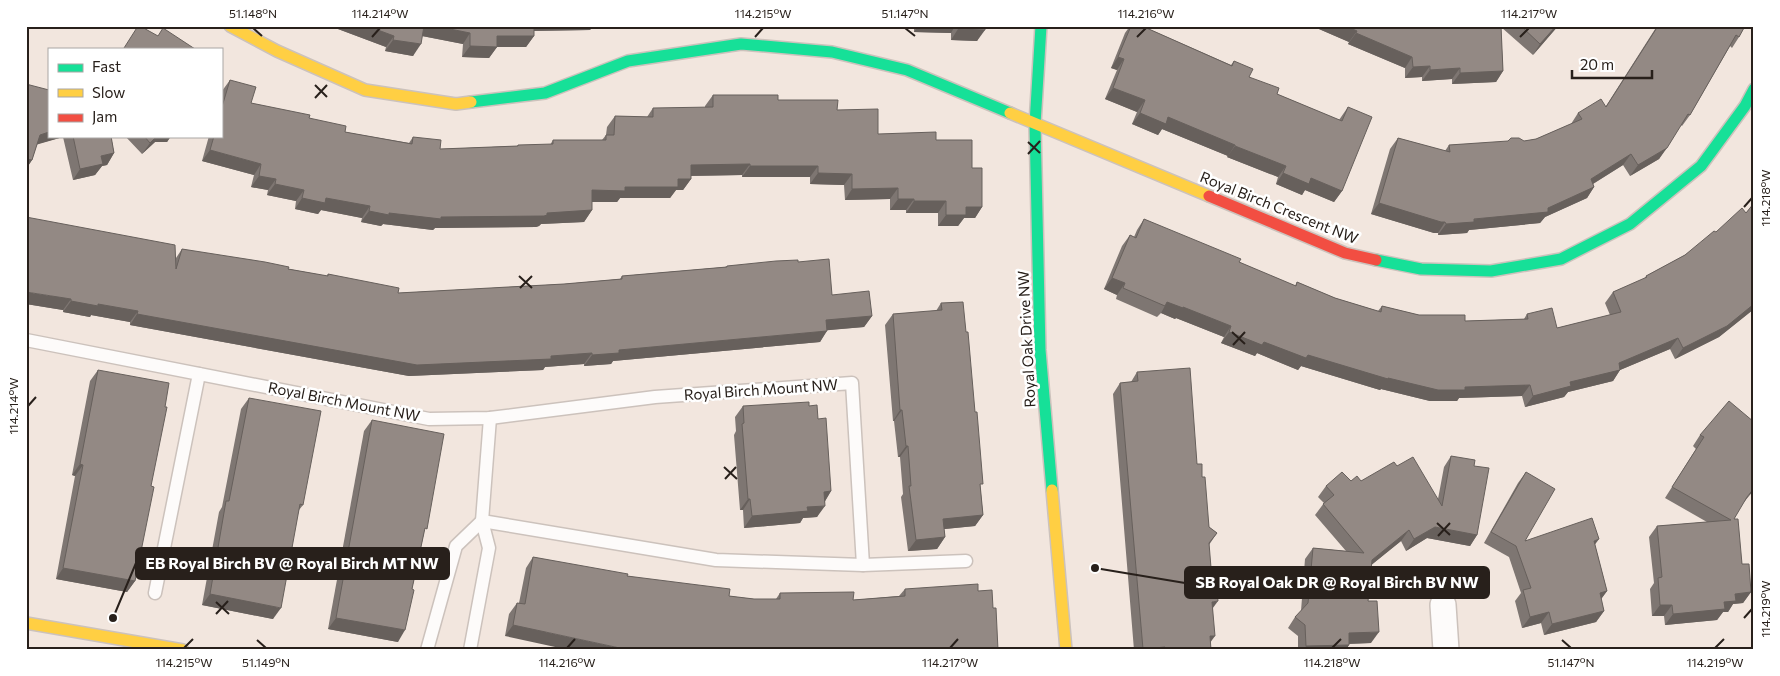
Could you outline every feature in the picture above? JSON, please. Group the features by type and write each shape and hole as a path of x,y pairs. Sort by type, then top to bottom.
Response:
{"street":[{"name":"Royal Birch Crescent NW","path":"230,26 277,51 365,90 456,104 545,93 628,61 741,44 832,52 907,70 1345,253 1421,270 1491,271 1560,259 1630,224 1701,166 1745,106 1754,89"},
{"name":"Royal Oak Drive NW","path":"1041,26 1035,124 1040,350 1066,650"},
{"path":"1443,605 1446,650"},
{"path":"26,623 183,650"}],"lane":[{"name":"Royal Birch Mount NW","path":"26,340 429,419 490,418 655,397 852,383 863,565"},
{"path":"154,593 199,374"},
{"path":"470,650 489,548 482,521 490,418"},
{"path":"482,521 716,560 863,565 966,561"},
{"path":"427,650 456,546 482,521"}],"building":[{"path":"138,26 140,26 158,36 163,28 193,48 124,48"},
{"path":"367,26 424,26 421,44 393,40 394,36"},
{"path":"435,26 534,26 534,36 497,36 497,47 470,46 470,33"},
{"path":"958,26 985,26 985,30 958,29"},
{"path":"1131,26 1142,26 1232,66 1234,61 1253,69 1249,77 1279,88 1277,94 1342,121 1348,107 1372,117 1342,191 1311,178 1309,184 1283,173 1286,166 1168,117 1166,124 1140,113 1145,100 1113,88 1124,59 1118,57"},
{"path":"1346,26 1501,26 1503,71 1460,73 1460,68 1430,70 1430,66 1413,67 1412,57 1356,33 1357,31"},
{"path":"1521,26 1556,26 1540,44"},
{"path":"1658,26 1745,26 1739,37 1736,35 1690,115 1688,114 1667,148 1638,165 1631,154 1591,179 1594,187 1548,208 1548,212 1474,219 1474,222 1446,224 1445,222 1379,203 1398,138 1450,152 1449,145 1508,141 1511,138 1519,138 1524,141 1536,139 1582,119 1578,113 1601,99 1606,107"},
{"path":"230,80 256,87 251,103 310,115 309,118 346,126 345,132 412,144 413,137 441,140 440,149 553,144 553,140 606,140 606,135 614,135 615,116 653,117 653,108 713,107 713,95 778,95 778,100 838,100 837,110 878,109 878,134 936,132 936,140 972,140 972,168 982,168 982,207 966,207 966,215 946,215 946,201 898,199 898,188 852,189 852,174 818,173 818,166 750,166 750,164 691,165 691,179 678,179 678,187 625,187 625,191 592,190 592,210 547,213 544,216 441,217 441,219 389,213 389,215 369,211 370,206 326,198 325,203 302,198 304,190 275,184 276,179 259,176 261,164 210,150 213,138 222,138 222,107"},
{"path":"26,84 48,90 48,132 40,135 32,160 26,159"},
{"path":"73,138 111,138 114,153 101,156 103,164 80,169"},
{"path":"146,138 155,138 150,143"},
{"path":"1754,203 1754,304 1727,326 1683,348 1678,338 1619,363 1620,370 1570,382 1571,386 1533,396 1530,385 1465,387 1465,390 1438,390 1388,379 1308,355 1306,358 1264,342 1262,345 1229,332 1231,326 1183,307 1167,302 1165,306 1123,288 1125,283 1112,278 1130,235 1136,238 1144,219 1241,259 1239,262 1296,286 1297,282 1335,298 1381,312 1382,306 1419,315 1465,315 1465,321 1528,319 1527,314 1552,308 1557,328 1621,312 1613,292 1647,277 1685,255 1714,231 1716,232 1742,208 1746,213"},
{"path":"26,217 175,245 176,269 182,249 265,262 289,267 288,269 328,276 328,274 399,288 398,293 564,284 622,279 622,276 776,261 798,260 798,262 829,259 832,295 869,291 872,316 826,320 827,331 619,350 619,353 551,356 551,359 417,365 137,314 138,311 98,304 98,306 71,301 71,299 26,292"},
{"path":"963,302 966,332 968,332 975,412 977,412 983,484 980,484 983,515 943,519 945,537 916,540 909,486 911,486 908,446 906,446 902,410 900,410 893,314 942,310 941,303"},
{"path":"1190,368 1197,464 1202,464 1202,477 1205,477 1209,527 1217,533 1209,543 1212,580 1216,580 1218,601 1212,602 1215,636 1210,636 1211,650 1165,650 1165,647 1143,649 1120,383 1138,381 1137,372"},
{"path":"98,370 169,383 165,407 167,407 151,486 154,487 135,581 63,568 83,465 80,464"},
{"path":"249,398 321,411 303,505 300,504 281,608 210,594 226,501 229,501"},
{"path":"1729,401 1754,422 1754,488 1734,519 1738,519 1742,564 1749,564 1751,592 1735,594 1736,601 1724,602 1725,609 1673,614 1672,605 1660,605 1658,578 1662,577 1657,526 1731,520 1672,487 1704,437 1700,435"},
{"path":"809,402 809,406 817,405 818,419 826,418 831,491 824,492 825,506 807,507 808,511 752,516 750,499 748,499 742,424 744,423 743,406"},
{"path":"372,420 444,434 427,529 425,528 405,630 336,618"},
{"path":"1451,456 1475,460 1474,466 1489,468 1477,535 1435,527 1414,539 1409,530 1372,560 1368,601 1377,601 1379,632 1349,633 1349,645 1306,646 1305,625 1295,617 1308,603 1313,548 1364,553 1323,504 1334,495 1326,486 1342,472 1351,481 1357,476 1361,481 1394,462 1397,466 1413,457 1442,506"},
{"path":"1526,472 1555,489 1525,541 1592,518 1599,539 1594,541 1607,591 1600,593 1604,611 1552,624 1549,612 1530,617 1523,590 1531,588 1516,546 1491,532"},
{"path":"533,557 628,574 627,576 730,589 729,596 754,599 780,599 780,593 854,592 853,600 905,596 905,589 978,584 978,591 992,590 993,608 996,608 998,650 629,650 513,625 517,603 525,604"}],"traffic: fast":[{"path":"1041,26 1035,124 1040,350 1052,490"},
{"path":"471,102 545,93 628,61 741,44 832,52 907,70 1010,113"},
{"path":"1376,260 1421,269 1491,271 1561,259 1630,224 1701,166 1745,106 1754,89"}],"traffic: slow":[{"path":"230,26 277,51 365,90 456,104 471,102"},
{"path":"1010,113 1209,196"},
{"path":"1052,490 1066,650"},
{"path":"26,623 183,650"}],"traffic: jam":[{"path":"1209,196 1345,253 1376,260"}],"place":[{"name":"SB Royal Oak DR @ Royal Birch BV NW","path":"1095,568"},
{"name":"EB Royal Birch BV @ Royal Birch MT NW","path":"113,618"}]}
